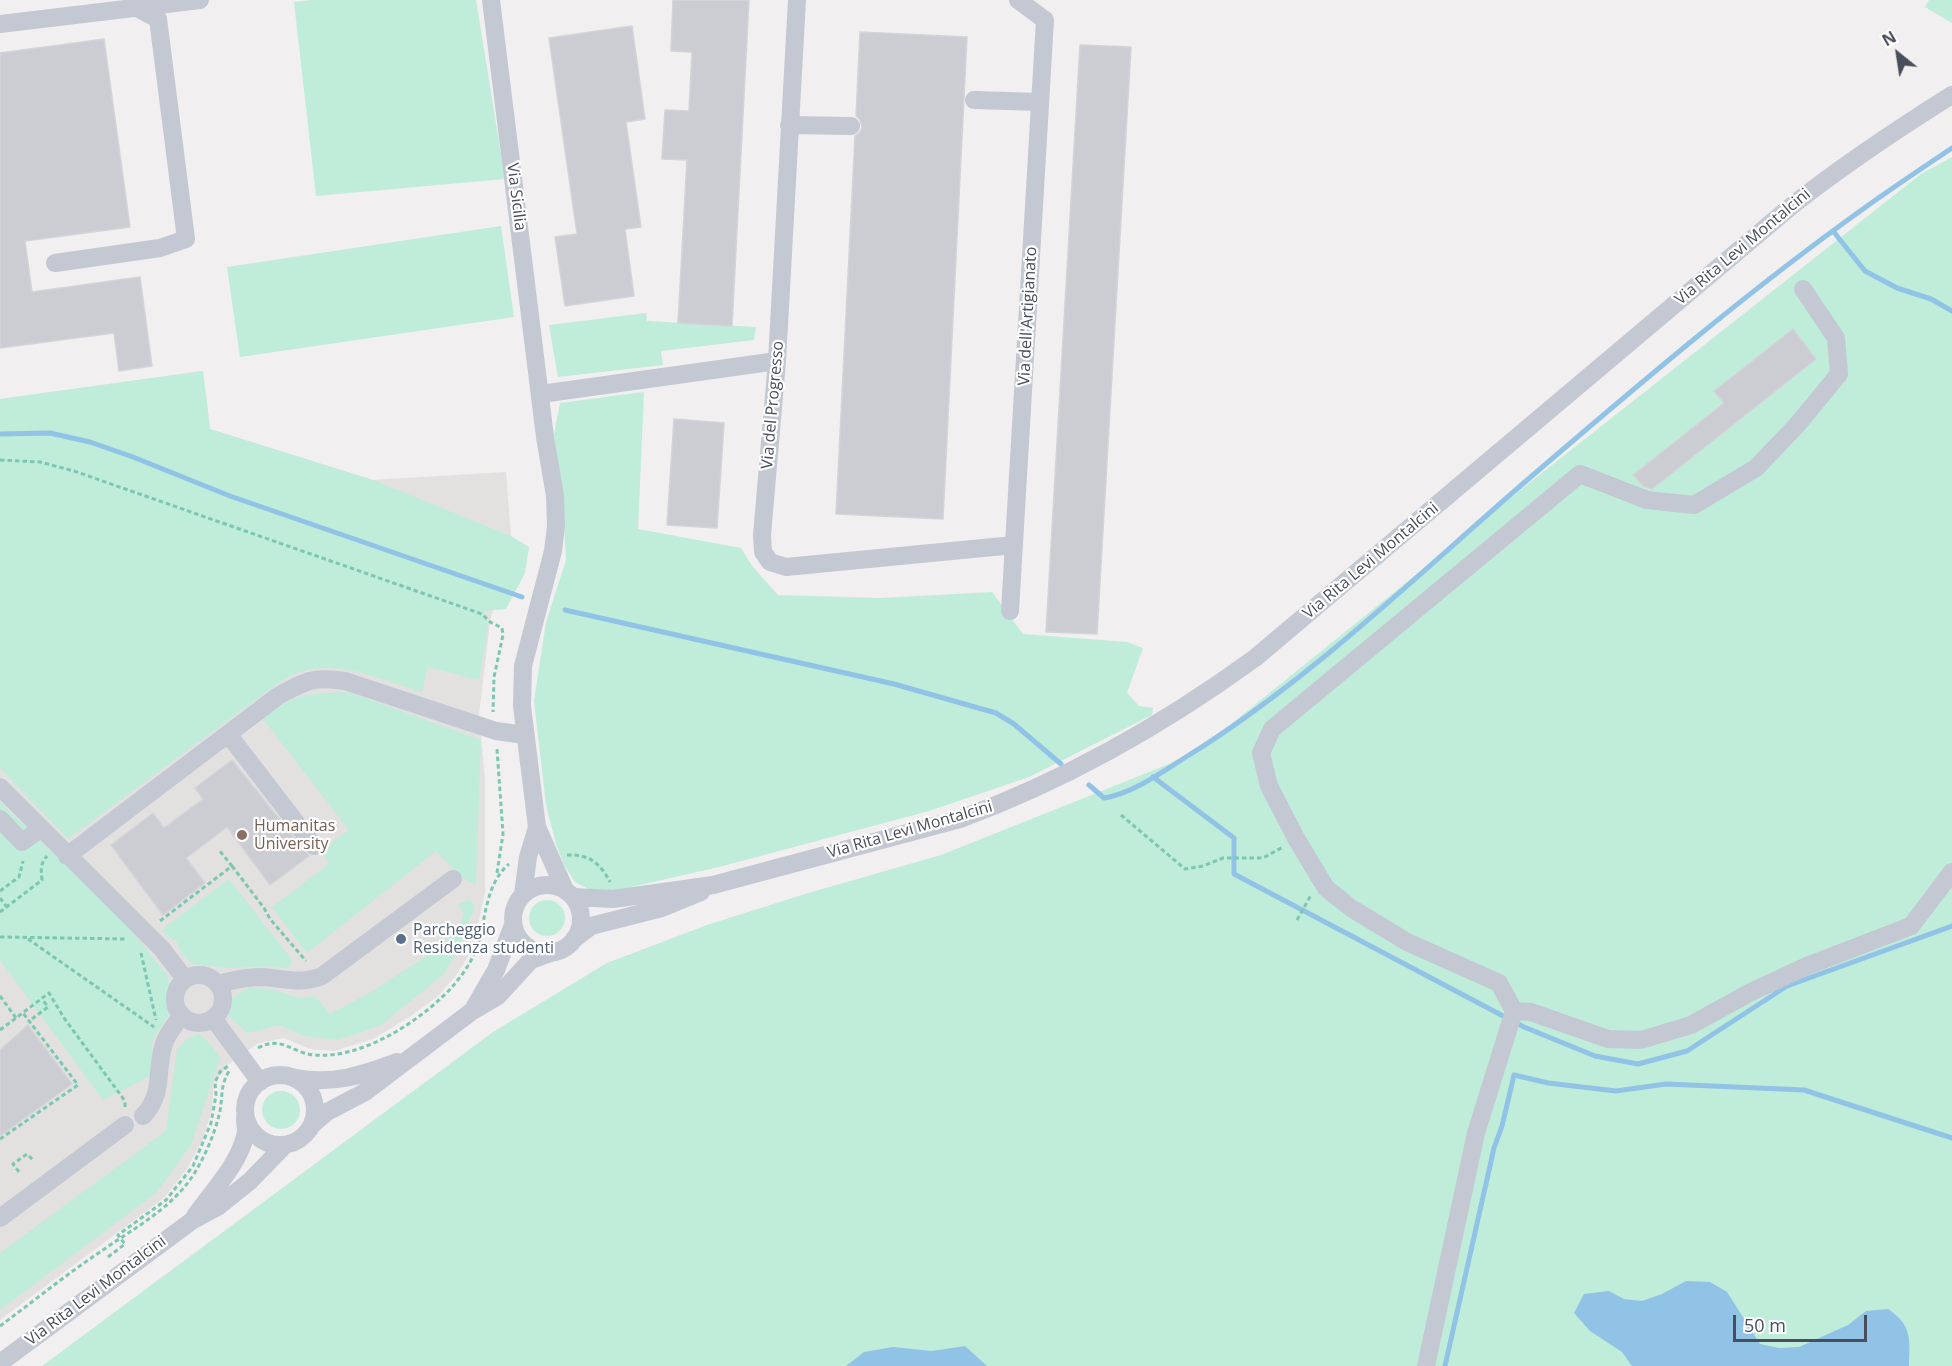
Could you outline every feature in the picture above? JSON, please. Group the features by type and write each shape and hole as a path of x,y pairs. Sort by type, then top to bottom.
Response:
{"street":[{"path":"0,24 200,0"},
{"name":"Via Sicilia","path":"491,0 545,437 555,496 556,526 553,551 523,666 522,706 537,827"},
{"name":"Via del Progresso","path":"797,0 777,361 762,535 763,552 770,562 786,567 1014,545"},
{"name":"Via dell'Artigianato","path":"1010,611 1045,20 1018,0"},
{"path":"55,263 160,248 186,239 158,19 136,8"},
{"name":"Via Rita Levi Montalcini","path":"471,1012 496,970 507,946 517,903 523,894 532,888 554,885 569,893 613,899 713,885 960,819 1052,781 1118,748 1205,694 1298,622 1790,208 1831,175 1952,95"},
{"path":"974,100 1040,102"},
{"path":"789,125 851,126"},
{"path":"1426,1366 1476,1133 1514,1011 1499,983 1407,942 1351,908 1326,888 1297,840 1269,786 1261,753 1272,729 1580,474 1647,500 1694,505 1756,468 1797,425 1839,374 1836,338 1803,289"},
{"path":"541,394 777,361"},
{"path":"67,856 278,696 302,682 323,678 345,681 496,731 525,735"},
{"path":"228,734 314,846"},
{"path":"0,787 162,949 185,979"},
{"path":"0,819 22,842 40,829"},
{"path":"537,827 569,893 579,907 581,917 574,939"},
{"path":"523,894 528,857 537,827"},
{"path":"1514,1011 1531,1012 1608,1039 1641,1040 1691,1025 1751,992 1807,966 1911,926 1952,872"},
{"path":"218,984 240,978 262,977 307,982 322,976 453,879"},
{"name":"Via Rita Levi Montalcini","path":"0,1362 193,1220 219,1206 250,1181 285,1145 305,1134 327,1112 365,1092 471,1012 498,996 531,960 566,946 591,926 678,903 713,885"},
{"path":"513,925 517,936 534,950 556,951"},
{"path":"199,975 213,979 218,984 223,999 222,1006 213,1018 199,1022 191,1021 182,1015 176,999 177,991 185,979 199,975"},
{"path":"143,1116 153,1106 164,1044 182,1015"},
{"path":"213,1018 260,1082"},
{"name":"Via Rita Levi Montalcini","path":"193,1220 227,1173 242,1146 246,1135 246,1102 251,1091 260,1082 280,1075 317,1082 340,1079 362,1074 410,1057"},
{"path":"292,1077 302,1083 314,1102 315,1114 312,1125"},
{"path":"245,1113 254,1134 274,1145 285,1145"},
{"path":"0,1218 125,1125"}],"path":[{"path":"0,460 40,462 74,471 482,614 490,622 502,628 503,635 494,677 493,711 504,834 497,875"},
{"path":"1121,814 1185,869 1203,866 1223,858 1263,858 1297,840"},
{"path":"0,912 42,880 42,861 54,843"},
{"path":"0,891 19,877 22,861"},
{"path":"232,866 270,919 309,965 307,982"},
{"path":"0,898 7,907"},
{"path":"1297,920 1306,902"},
{"path":"27,938 158,1030 141,951"},
{"path":"0,1030 49,993 64,1018 125,1101 125,1125"},
{"path":"0,996 16,1018"},
{"path":"32,1019 48,1007 42,999"},
{"path":"0,1139 78,1085 23,1013"},
{"path":"108,1257 125,1244 118,1236 166,1200 193,1166 211,1123 216,1095 215,1082 220,1072 231,1066 224,1058"},
{"path":"19,1172 13,1164 27,1154 33,1160"}],"shaded area":[{"name":"Humanitas University","path":"203,371 210,429 373,480 506,472 511,536 490,622 479,715 485,779 485,892 473,949 457,974 437,997 373,1039 334,1051 310,1049 284,1038 259,1043 240,1055 229,1064 214,1083 212,1110 203,1139 187,1169 164,1198 0,1320 0,399"}],"green space":[{"path":"312,0 476,0 505,179 316,196 294,2"},
{"path":"1929,0 1952,0 1952,23 1925,7"},
{"path":"1952,157 1952,1366 42,1366 493,1032 607,963 707,925 941,855 1194,754 1533,480 1921,174"},
{"path":"501,226 514,317 240,357 227,267"},
{"path":"646,313 647,321 756,327 754,340 661,351 663,365 558,377 549,325"},
{"path":"203,371 210,429 373,480 511,536 529,547 525,573 506,609 484,611 488,625 479,680 428,667 422,692 348,670 318,668 300,672 278,683 68,839 0,768 0,399"},
{"path":"644,392 638,529 741,548 753,567 778,595 881,598 992,592 1023,634 1127,642 1143,648 1127,693 1139,706 1153,708 1152,715 1029,777 929,811 719,867 609,892 592,891 575,882 564,865 556,844 546,805 534,701 546,622 566,560 563,507 554,434 560,403"},
{"path":"348,692 481,740 476,885 461,877 436,851 307,953 272,907 330,863 320,851 349,830 263,719 284,704 302,696"},
{"path":"0,802 125,923 168,976 172,1010 152,1041 154,1074 103,1100 0,960"},
{"path":"229,879 292,960 290,967 231,968 192,964 182,954 177,942 162,932 166,926"},
{"path":"469,900 475,906 458,950 444,974 381,1025 339,1040 303,1036 280,1025 247,1033 228,1015 230,999 250,987 274,990 300,998 315,996 330,1014 373,991 434,951 458,928 464,914 458,904"},
{"path":"547,900 560,905 565,918 560,931 547,936 534,931 529,918 534,905"},
{"path":"199,1034 212,1046 220,1058 191,1145 157,1192 0,1310 0,1253 166,1131 177,1049 188,1038"},
{"path":"281,1091 294,1097 300,1110 294,1123 281,1129 268,1123 262,1110 268,1097"}],"water":[{"path":"1686,1281 1710,1282 1727,1292 1760,1344 1779,1348 1799,1347 1848,1325 1866,1311 1888,1309 1902,1321 1908,1333 1909,1366 1632,1366 1622,1352 1590,1331 1574,1313 1584,1294 1609,1291 1624,1299 1642,1301 1662,1294"},
{"path":"965,1346 987,1366 846,1366 864,1352 893,1347 932,1351"}],"building":[{"path":"673,0 749,0 732,326 678,323 687,160 662,159 665,110 689,111 692,52 671,51"},
{"path":"632,26 645,119 626,122 641,227 625,229 634,296 565,306 555,237 577,234 549,38"},
{"path":"860,32 967,37 943,519 836,514 855,136 862,127 856,116"},
{"path":"104,39 130,227 25,241 32,292 140,277 152,366 119,371 114,333 0,348 0,53"},
{"path":"1080,45 1131,47 1097,634 1046,632"},
{"path":"1793,329 1816,359 1652,489 1643,486 1633,475 1724,403 1714,391"},
{"path":"674,419 724,423 717,528 667,525"},
{"path":"232,760 309,856 270,885 227,827 186,858 205,883 163,915 111,845 153,813 164,828 203,799 195,788"},
{"path":"28,1025 72,1084 0,1136 0,1050"}],"waterway":[{"path":"1089,785 1104,798 1126,792 1146,782 1234,726 1324,657 1540,469 1699,335 1821,239 1952,148"},
{"path":"1833,231 1865,271 1897,288 1931,299 1952,311"},
{"path":"0,434 50,433 90,442 230,496 522,597"},
{"path":"565,610 894,684 996,713 1014,724 1061,764"},
{"path":"1153,777 1234,838 1234,874 1524,1027 1595,1056 1638,1064 1687,1051 1787,986 1952,926"},
{"path":"1445,1366 1494,1148 1502,1126 1514,1075 1548,1083 1616,1091 1666,1084 1804,1090 1952,1138"}],"place":[{"name":"Humanitas University","path":"242,835"},
{"name":"Parcheggio Residenza studenti","path":"401,939"}]}
